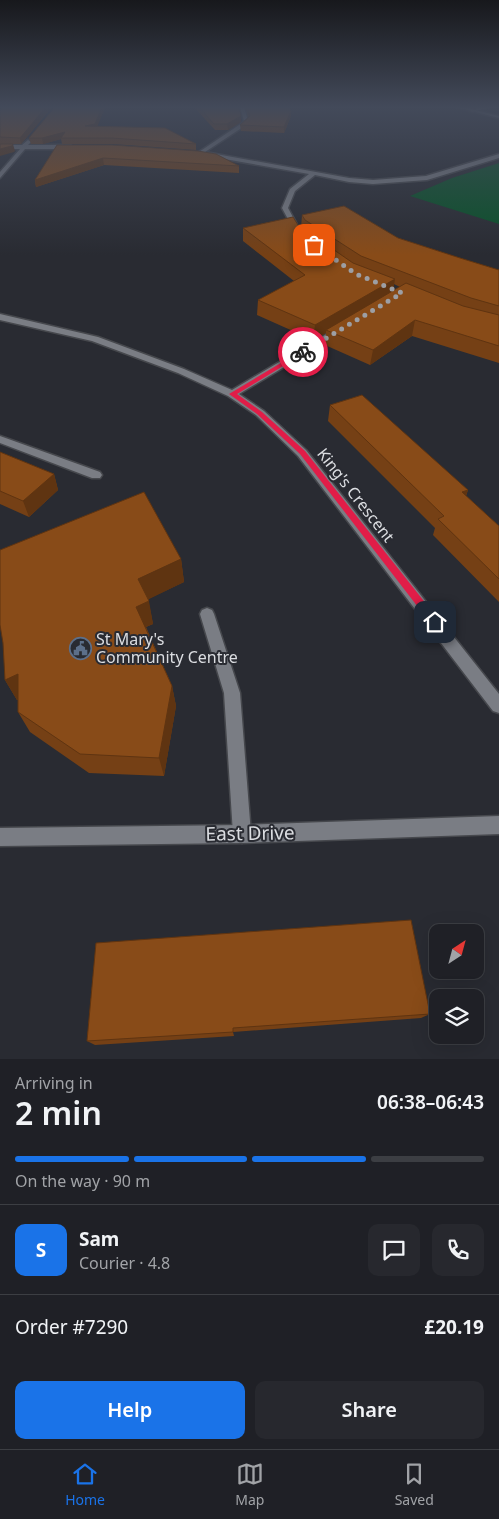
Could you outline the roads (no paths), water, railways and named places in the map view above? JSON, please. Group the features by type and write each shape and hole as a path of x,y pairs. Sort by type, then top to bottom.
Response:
{"street":[{"path":"0,176 16,156"},
{"path":"217,156 349,180 373,182 427,178 498,156"},
{"path":"300,236 285,208 292,190 313,174"},
{"name":"King's Crescent","path":"0,317 96,339 182,371 232,394 260,413 302,452 499,706"},
{"path":"232,394 343,328"},
{"path":"0,439 96,475"},
{"path":"207,614 232,693 242,834"},
{"name":"East Drive","path":"0,837 242,834 499,825"}],"place":[{"name":"St Mary's Community Centre","path":"80,648"}]}
